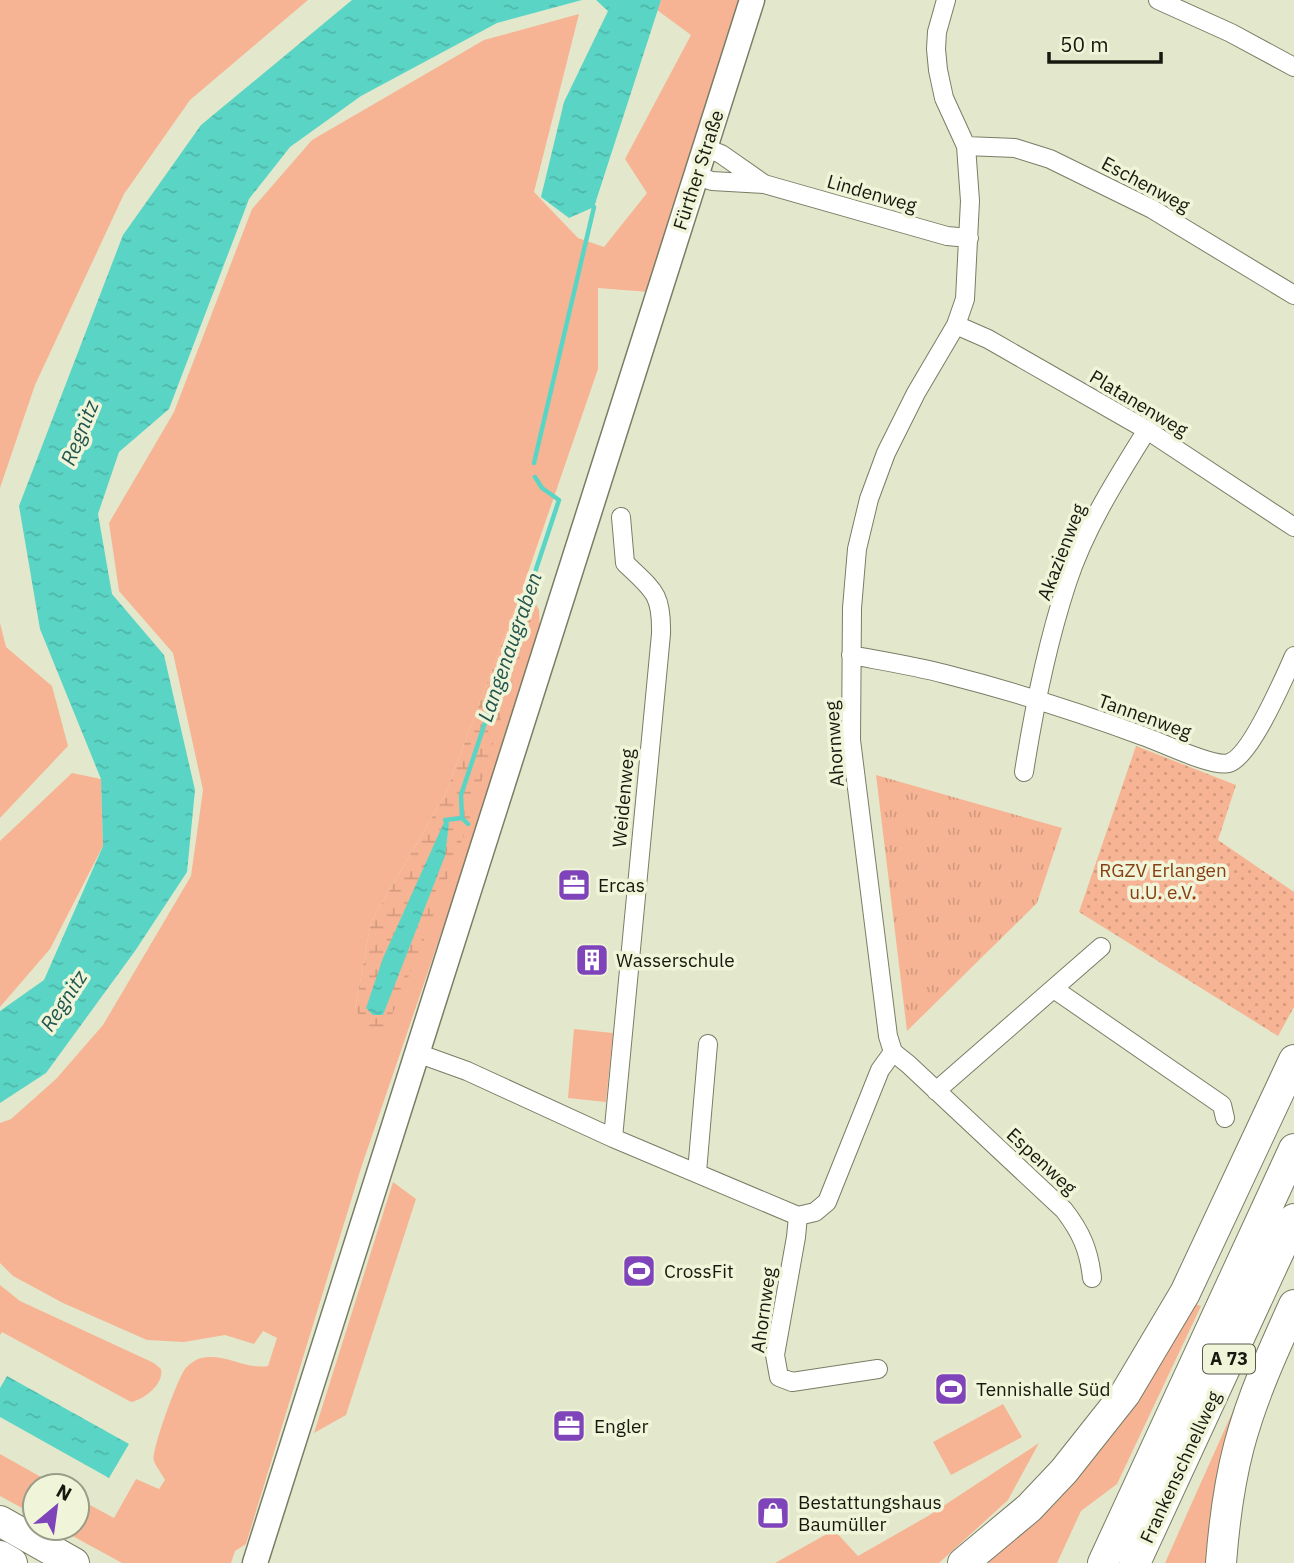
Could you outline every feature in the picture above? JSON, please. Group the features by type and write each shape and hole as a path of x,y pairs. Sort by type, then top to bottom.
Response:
{"highway":[{"path":"963,1563 1029,1508 1064,1471 1125,1394 1185,1293 1294,1060"},
{"name":"Frankenschnellweg","path":"1103,1563 1294,1149"},
{"name":"Frankenschnellweg","path":"1135,1563 1294,1219"},
{"path":"1221,1563 1224,1525 1240,1446 1268,1364 1294,1305"},
{"path":"1151,1563 1156,1552 1165,1500"},
{"path":"0,1521 74,1563"},
{"path":"0,1556 12,1563"}],"street":[{"name":"Fürther Straße","path":"256,1560 752,0"},
{"name":"Ahornweg","path":"893,1052 888,1037 851,740 852,608 857,549 869,499 892,441 916,393 956,325 965,299 970,201 966,146 944,98 937,70 937,32 946,0"},
{"path":"1158,0 1231,33 1294,67"},
{"name":"Eschenweg","path":"966,146 1015,148 1050,159 1152,209 1294,295"},
{"name":"Lindenweg","path":"706,148 764,184"},
{"name":"Lindenweg","path":"697,176 712,180 764,184 947,236 969,238"},
{"name":"Platanenweg","path":"956,325 988,340 1147,430 1294,527"},
{"name":"Akazienweg","path":"1036,699 1068,581 1103,503 1147,430"},
{"name":"Weidenweg","path":"613,1138 661,622 661,610 654,591 625,563 621,517"},
{"name":"Tannenweg","path":"851,655 943,673 1036,699 1218,764 1227,764 1240,757 1259,727 1294,656"},
{"path":"1024,772 1036,699"},
{"path":"936,1091 1101,947"},
{"path":"1054,989 1222,1105 1226,1118"},
{"path":"697,1172 708,1044"},
{"path":"417,1053 467,1071 613,1138 797,1216 815,1212 827,1202 880,1070 893,1052"},
{"name":"Espenweg","path":"893,1052 1064,1210 1079,1229 1085,1243 1092,1278"},
{"name":"Ahornweg","path":"797,1216 775,1355 779,1377 792,1381 878,1369"}],"green space":[{"path":"0,0 308,0 190,100 124,194 35,385 0,488"},
{"path":"661,0 740,0 649,292 598,288 598,369 523,587 445,795 371,922 355,1009 531,622 533,598 539,610 540,631 488,796 361,1168 246,1544 235,1551 231,1563 122,1563 84,1542 91,1542 91,1506 114,1518 136,1479 159,1489 165,1480 154,1461 154,1455 166,1415 185,1369 196,1360 207,1357 259,1367 268,1366 277,1338 263,1331 254,1344 225,1335 184,1342 147,1340 63,1303 13,1276 0,1263 0,1123 11,1119 56,1079 103,1025 191,876 203,790 173,653 119,591 109,523 174,412 252,209 312,140 484,40 579,14 534,192 578,238 604,247 647,193 625,159 691,35 657,10"},
{"path":"523,587 531,588 531,622 468,824 424,940 380,1043 355,1009 371,922 445,795"},
{"path":"0,623 6,647 52,686 68,746 0,818"},
{"name":"RGZV Erlangen u.U. e.V.","path":"1136,746 1236,785 1218,840 1294,892 1294,1007 1278,1036 1079,912"},
{"path":"72,773 101,779 103,846 50,949 0,1007 0,841"},
{"path":"876,775 1062,828 1037,903 907,1031"},
{"path":"574,1029 613,1033 606,1102 568,1098"},
{"path":"393,1182 416,1199 346,1415 314,1433"},
{"path":"0,1285 20,1301 154,1363 161,1369 157,1385 142,1398 131,1402 2,1332 0,1335"},
{"path":"1192,1303 1201,1306 1117,1484 1081,1511 1057,1563 984,1563"},
{"path":"1245,1384 1210,1563 1165,1563"},
{"path":"1003,1404 1022,1437 951,1475 933,1442"},
{"path":"1039,1443 1008,1500 939,1563 775,1563 834,1530 858,1556 928,1516"},
{"path":"0,1454 32,1472 21,1472 21,1507 0,1496"}],"water":[{"name":"Regnitz","path":"352,0 582,0 497,23 361,96 290,147 249,199 169,409 119,452 98,514 112,594 164,655 195,790 187,872 135,951 46,1073 0,1103 0,1011 44,980 103,846 101,779 40,629 19,506 123,235 201,125"},
{"path":"596,0 661,0 594,207 569,218 541,197 564,102 608,11"},
{"path":"445,820 449,823 445,856 383,1015 373,1015 366,1008 383,958"},
{"path":"7,1376 129,1444 109,1478 0,1417 0,1388"}],"waterway":[{"name":"Langenaugraben","path":"534,463 594,207"},
{"name":"Langenaugraben","path":"468,824 462,818 461,795 559,500 542,488 535,477"},
{"path":"445,820 462,818"}],"place":[{"name":"Ercas","path":"574,885"},
{"name":"Wasserschule","path":"592,960"},
{"name":"CrossFit","path":"639,1271"},
{"name":"Tennishalle Süd","path":"951,1389"},
{"name":"Engler","path":"569,1426"},
{"name":"Bestattungshaus Baumüller","path":"773,1513"}]}
